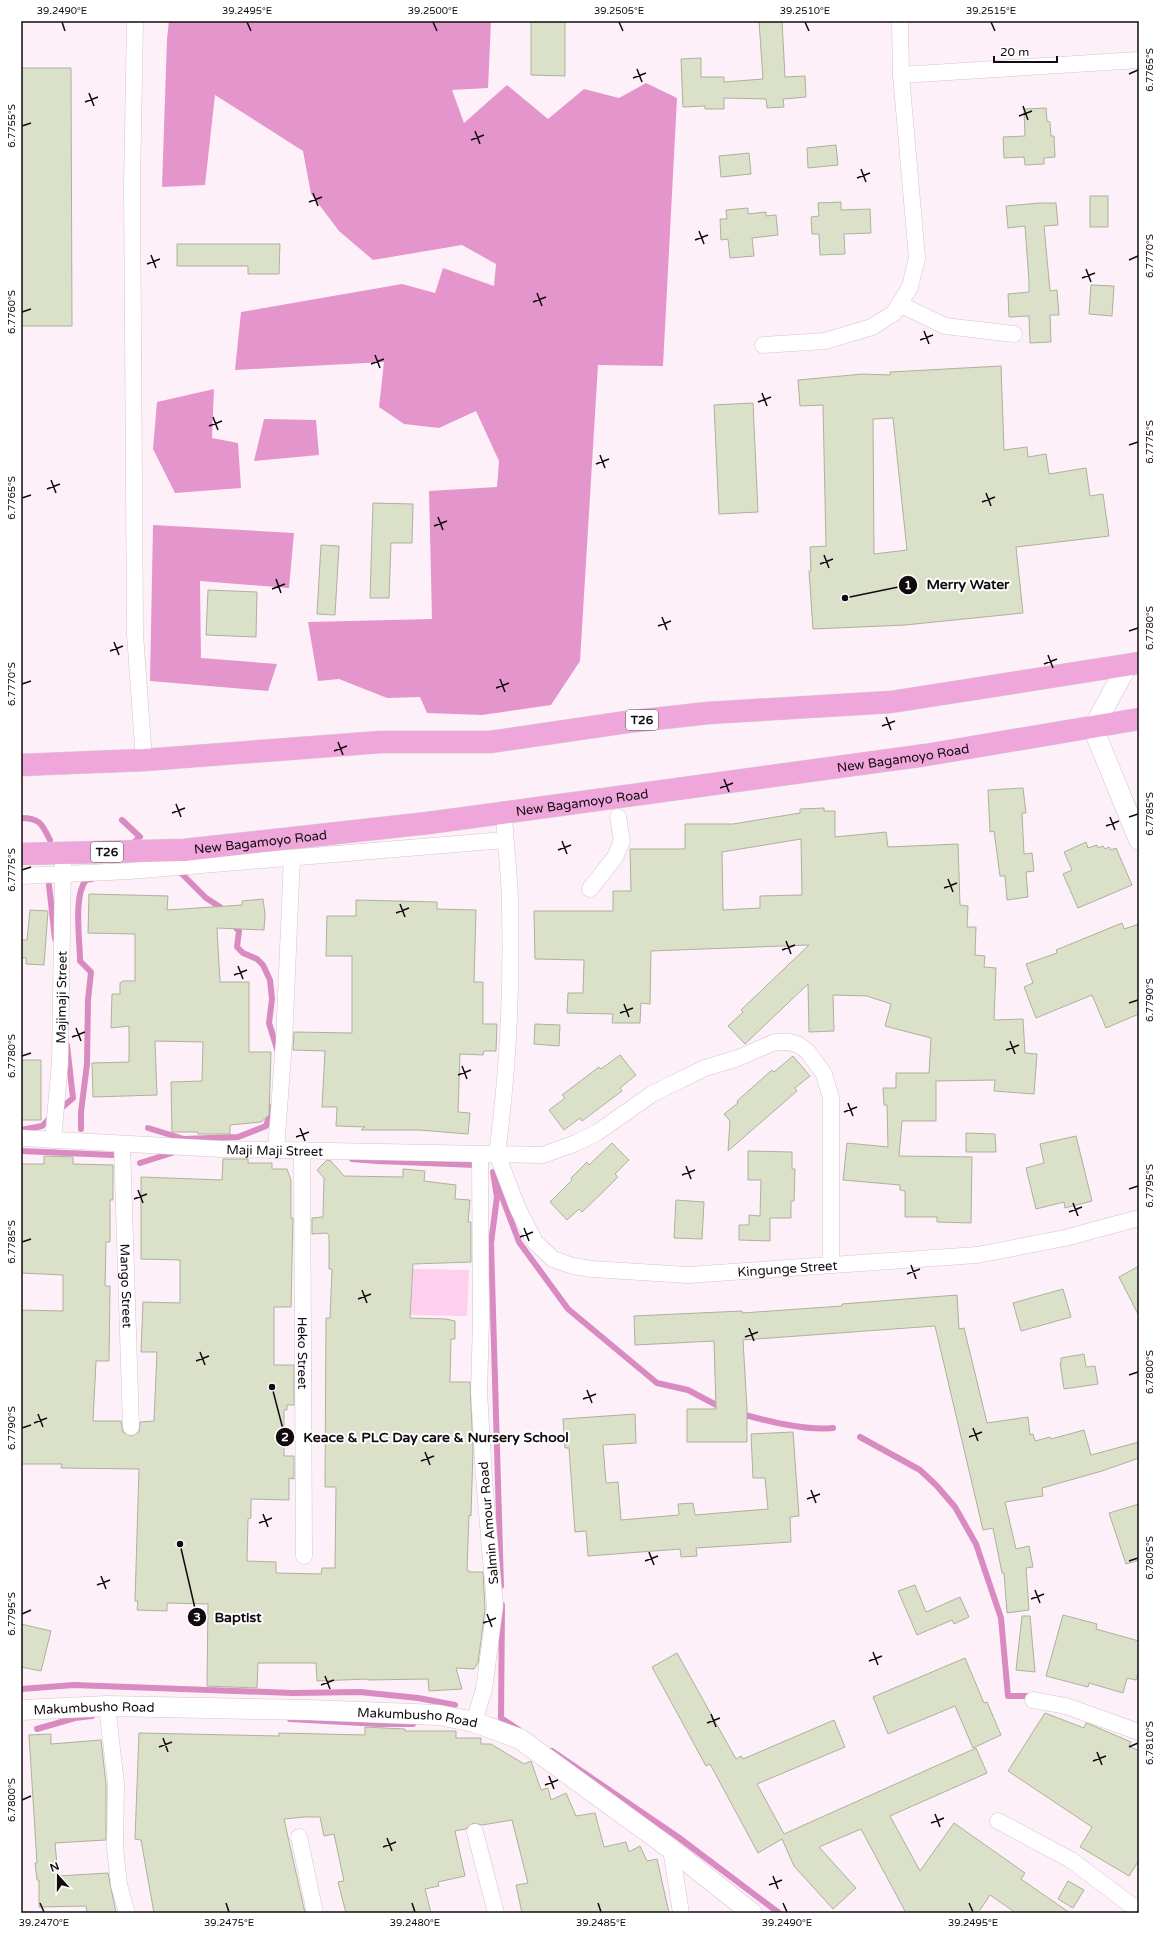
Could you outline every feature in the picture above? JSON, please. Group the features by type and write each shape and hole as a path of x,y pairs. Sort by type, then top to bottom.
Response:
{"highway":[{"name":"T26","path":"21,765 144,760 381,742 490,742 626,722 708,713 891,702 1133,663"},
{"name":"New Bagamoyo Road","path":"21,854 63,864 151,850 184,850 504,813 926,755 1093,728 1139,719"}],"street":[{"path":"135,21 132,185 135,634 144,760"},
{"path":"763,345 825,341 872,328 894,313 910,287 917,258 901,75 900,21"},
{"path":"901,75 1139,60"},
{"path":"899,304 945,326 1014,334"},
{"path":"1133,663 1093,728 1139,840"},
{"path":"497,1154 503,1103 511,961 510,904 504,813"},
{"path":"590,889 615,857 622,841 618,817"},
{"path":"21,876 63,864 130,871 505,840"},
{"path":"276,1150 284,1041 292,858"},
{"name":"Majimaji Street","path":"53,1140 60,1064 63,864"},
{"name":"Maji Maji Street","path":"21,1138 122,1145 276,1150 543,1155 576,1143 598,1132 652,1094 705,1068 738,1058 775,1042 789,1042 799,1045 808,1052 824,1074 831,1098 831,1264"},
{"name":"Mango Street","path":"122,1145 131,1427"},
{"name":"Heko Street","path":"302,1150 304,1556"},
{"name":"Salmin Amour Road","path":"474,1722 484,1689 495,1606 484,1478 479,1392 481,1321 480,1154"},
{"name":"Kingunge Street","path":"497,1154 518,1209 535,1242 553,1259 573,1266 592,1269 688,1275 977,1255 1065,1238 1139,1218"},
{"path":"1033,1700 1066,1706 1139,1732"},
{"path":"107,1706 116,1784 115,1847 119,1885 127,1913"},
{"name":"Makumbusho Road","path":"21,1710 107,1706 438,1715 474,1722 520,1739 670,1849 752,1913"},
{"path":"998,1821 1071,1860 1137,1903"},
{"path":"475,1832 496,1913"},
{"path":"299,1837 315,1913"},
{"path":"670,1849 681,1913"}],"shaded area":[{"path":"169,21 491,21 488,88 452,90 464,123 507,85 548,119 584,89 619,98 646,83 677,98 663,366 598,365 580,661 551,705 482,715 427,713 420,697 387,698 339,679 318,681 308,622 432,619 429,491 497,487 499,461 476,411 439,428 404,424 379,407 384,362 235,370 241,312 402,284 435,293 443,268 494,286 496,264 462,245 373,260 339,231 311,194 303,151 215,95 205,185 162,187 167,39"},
{"path":"214,389 212,438 238,443 241,488 175,493 153,449 157,402"},
{"path":"264,419 316,420 319,455 254,461"},
{"path":"153,525 294,533 289,588 200,581 201,658 277,664 268,691 150,681"},
{"path":"413,1269 469,1270 467,1316 411,1315"}],"building":[{"path":"531,21 565,21 565,76 531,75"},
{"path":"759,21 782,21 785,77 805,76 806,97 783,99 784,107 767,108 766,99 724,98 724,109 705,109 705,106 683,107 681,59 701,58 701,77 724,77 724,82 763,79"},
{"path":"21,68 71,68 72,326 21,326"},
{"path":"1046,108 1047,121 1050,122 1051,136 1054,136 1055,157 1044,158 1044,164 1025,165 1024,157 1004,158 1003,137 1025,136 1024,109"},
{"path":"836,145 838,165 808,168 807,148"},
{"path":"749,153 751,174 721,177 719,156"},
{"path":"1090,196 1108,196 1108,227 1090,227"},
{"path":"841,202 841,210 870,209 871,233 844,234 845,254 820,255 819,234 812,234 811,217 819,216 818,203"},
{"path":"1056,203 1058,225 1044,226 1050,291 1057,290 1059,315 1050,315 1051,342 1030,343 1029,316 1009,317 1008,294 1029,292 1029,282 1025,226 1008,228 1006,206"},
{"path":"748,208 748,214 766,212 766,216 776,215 778,235 752,238 754,256 730,258 728,239 721,240 720,219 727,219 726,210"},
{"path":"177,244 280,244 279,274 248,274 248,266 177,266"},
{"path":"1091,285 1114,286 1112,316 1089,314"},
{"path":"1001,366 1004,450 1027,447 1028,457 1046,454 1049,474 1086,468 1090,496 1103,494 1109,536 1016,547 1023,613 905,625 813,629 809,571 811,571 810,547 826,546 823,405 800,406 798,380 863,374 890,375 890,372","holes":["893,418 907,550 874,554 873,419"]},
{"path":"753,403 758,512 719,514 714,405"},
{"path":"373,503 413,504 412,543 391,543 389,598 370,598"},
{"path":"321,545 339,546 335,615 317,614"},
{"path":"208,590 257,592 256,637 206,635"},
{"path":"1023,788 1026,813 1022,813 1024,854 1032,853 1034,871 1026,872 1028,897 1007,900 1005,876 1000,876 994,831 990,832 988,790"},
{"path":"824,808 824,811 835,811 835,837 886,832 888,847 958,844 960,905 968,906 967,927 976,927 975,955 985,956 984,967 996,968 994,1020 1023,1019 1025,1053 1037,1054 1034,1094 994,1091 995,1080 936,1081 936,1121 902,1121 899,1156 972,1157 971,1223 937,1222 937,1217 905,1217 905,1191 900,1190 900,1185 843,1180 847,1143 888,1147 887,1105 884,1105 883,1088 896,1088 896,1073 929,1073 931,1038 885,1026 891,1004 867,996 833,995 834,1031 809,1032 808,984 745,1044 728,1026 743,1012 741,1010 809,945 651,951 650,1004 641,1003 640,1023 612,1023 613,1014 567,1013 568,993 583,993 584,960 535,959 534,911 613,911 613,891 631,891 630,849 685,849 685,824 733,824 800,813 800,809","holes":["801,839 802,895 760,896 760,908 723,910 722,852"]},
{"path":"1086,842 1088,848 1097,845 1098,848 1103,846 1105,849 1109,847 1111,850 1116,848 1132,885 1078,908 1063,874 1072,870 1064,852"},
{"path":"89,894 168,896 167,910 242,905 242,901 263,899 265,914 264,930 217,928 220,982 249,982 249,1052 271,1052 269,1115 261,1122 230,1125 230,1134 172,1132 171,1082 202,1081 203,1042 155,1041 157,1095 93,1097 92,1063 129,1062 129,1026 111,1028 112,994 120,994 120,983 123,981 135,981 135,934 88,933"},
{"path":"356,900 437,902 437,909 476,910 474,982 483,982 483,1024 497,1024 496,1051 484,1051 483,1055 460,1054 458,1112 470,1113 468,1134 419,1130 361,1130 365,1127 336,1126 337,1107 322,1107 325,1051 293,1050 294,1032 352,1033 352,956 326,956 327,916 356,916"},
{"path":"30,910 48,911 44,965 26,964 26,958 21,958 21,940 27,940"},
{"path":"1122,923 1124,929 1139,924 1139,1014 1106,1028 1092,995 1036,1018 1024,987 1033,983 1026,964 1057,953 1056,950"},
{"path":"535,1024 560,1025 559,1046 534,1044"},
{"path":"620,1055 636,1075 620,1088 622,1091 582,1121 580,1118 564,1130 549,1110 565,1098 562,1095 599,1067 601,1069"},
{"path":"793,1056 810,1076 795,1088 797,1091 728,1151 730,1121 724,1114 738,1103 737,1101 772,1070 774,1072"},
{"path":"22,1060 41,1060 41,1120 21,1120"},
{"path":"966,1133 995,1134 996,1152 966,1152"},
{"path":"1076,1136 1092,1201 1065,1208 1064,1202 1036,1209 1026,1168 1044,1163 1040,1144"},
{"path":"612,1143 629,1160 615,1174 618,1177 606,1189 582,1212 579,1209 567,1220 550,1202 572,1180 571,1178 587,1162 589,1165"},
{"path":"748,1151 792,1152 792,1169 795,1169 794,1201 791,1201 791,1218 770,1218 770,1241 739,1240 739,1225 749,1225 749,1215 760,1216 761,1180 748,1180"},
{"path":"44,1156 73,1157 73,1164 113,1165 113,1200 110,1200 110,1242 106,1242 105,1286 110,1286 109,1361 96,1361 93,1421 121,1421 123,1432 131,1436 139,1432 140,1422 154,1421 157,1352 141,1352 143,1302 180,1303 180,1260 141,1259 141,1177 222,1180 223,1159 248,1159 248,1163 272,1163 272,1169 287,1169 291,1180 291,1218 293,1218 291,1307 274,1307 274,1365 294,1365 294,1405 287,1405 287,1410 284,1410 284,1456 294,1456 294,1479 289,1478 289,1500 251,1499 251,1518 248,1519 247,1561 276,1562 276,1573 321,1574 322,1568 335,1568 336,1487 325,1487 326,1318 330,1318 332,1269 329,1269 329,1236 327,1233 312,1234 312,1218 323,1217 324,1178 317,1170 327,1160 331,1161 344,1176 403,1177 403,1169 425,1171 424,1181 456,1185 455,1199 470,1200 468,1222 471,1222 471,1262 413,1264 410,1318 446,1319 455,1321 455,1339 451,1339 450,1382 470,1382 473,1450 471,1516 469,1515 467,1570 469,1572 483,1572 485,1609 478,1663 474,1669 456,1668 462,1689 429,1691 428,1679 317,1681 316,1663 258,1663 257,1688 207,1686 208,1604 167,1603 167,1611 137,1610 138,1601 135,1601 139,1469 61,1468 62,1464 21,1464 21,1310 63,1311 63,1275 21,1273 21,1164 44,1164"},
{"path":"676,1200 704,1202 702,1239 674,1238"},
{"path":"1139,1266 1139,1316 1119,1277"},
{"path":"1063,1289 1071,1317 1021,1331 1013,1303"},
{"path":"957,1295 959,1329 964,1328 987,1423 1028,1417 1030,1435 1033,1434 1035,1441 1050,1437 1051,1439 1084,1430 1091,1455 1139,1442 1139,1458 1102,1471 1042,1488 1043,1496 1005,1502 1016,1549 1029,1546 1033,1567 1026,1568 1029,1610 1007,1613 1004,1573 1002,1573 993,1528 983,1530 935,1326 743,1340 747,1409 747,1442 687,1442 687,1409 716,1409 714,1341 635,1345 634,1316 742,1311 742,1313 842,1306 842,1304"},
{"path":"1084,1354 1086,1367 1095,1366 1098,1384 1064,1389 1060,1363 1061,1358"},
{"path":"635,1414 636,1443 603,1445 606,1483 618,1482 621,1520 679,1515 678,1504 693,1503 695,1515 768,1509 765,1478 753,1478 751,1434 793,1432 799,1516 790,1517 791,1542 696,1548 697,1556 681,1557 680,1549 588,1556 586,1531 575,1532 569,1448 565,1448 563,1419"},
{"path":"1139,1504 1139,1560 1126,1564 1109,1513"},
{"path":"915,1585 926,1612 960,1597 969,1617 954,1624 952,1620 917,1635 898,1591"},
{"path":"1063,1615 1097,1624 1096,1629 1139,1641 1139,1669 1136,1680 1127,1678 1123,1693 1089,1683 1088,1687 1046,1676"},
{"path":"1022,1616 1030,1616 1035,1672 1016,1670"},
{"path":"21,1624 51,1631 41,1671 21,1667"},
{"path":"677,1653 736,1759 741,1756 743,1759 834,1720 845,1747 757,1784 784,1834 976,1748 987,1773 890,1816 920,1871 954,1823 1025,1873 1021,1879 1070,1913 1016,1913 990,1895 978,1913 906,1913 861,1829 819,1847 856,1888 833,1909 794,1866 782,1839 758,1853 710,1764 706,1766 652,1667"},
{"path":"965,1658 984,1703 987,1702 1001,1735 973,1748 955,1706 888,1734 873,1697"},
{"path":"1045,1713 1084,1728 1086,1723 1089,1724 1131,1742 1129,1746 1139,1751 1139,1860 1129,1876 1080,1847 1092,1827 1008,1771"},
{"path":"365,1727 405,1729 405,1731 456,1731 456,1738 481,1738 481,1744 491,1744 524,1764 531,1761 541,1790 548,1788 551,1800 566,1793 576,1816 595,1813 604,1847 626,1842 629,1852 640,1846 647,1861 657,1859 669,1913 522,1913 516,1885 528,1883 512,1820 482,1825 473,1823 466,1829 455,1831 465,1876 438,1882 439,1886 425,1889 431,1913 346,1913 338,1882 344,1881 334,1834 324,1836 320,1817 304,1817 284,1819 305,1913 154,1913 141,1840 135,1839 139,1733 279,1736 279,1733 365,1735"},
{"path":"51,1734 51,1744 101,1740 106,1784 106,1840 55,1843 58,1876 108,1873 116,1913 87,1913 86,1906 39,1907 39,1880 37,1880 35,1863 37,1863 29,1735"},
{"path":"1068,1881 1084,1890 1073,1908 1058,1899"}],"waterway":[{"path":"21,818 32,819 40,823 50,840"},
{"path":"122,820 140,837 131,845"},
{"path":"178,870 206,898 220,907 223,913"},
{"path":"81,1129 81,1112 87,1064 88,1000 91,972 80,961 78,907 82,887 86,880 92,879"},
{"path":"49,885 55,939"},
{"path":"232,924 239,931 237,947 243,953 257,959 263,965 270,980 272,999 269,1023 278,1052"},
{"path":"58,1111 73,1098 67,1045"},
{"path":"148,1128 184,1139 238,1137 266,1126 273,1105"},
{"path":"21,1130 42,1126 51,1117"},
{"path":"21,1151 112,1155"},
{"path":"140,1163 175,1152"},
{"path":"352,1159 475,1165"},
{"path":"493,1172 497,1197 491,1243 501,1586"},
{"path":"496,1181 519,1242 568,1309 657,1383 688,1390 722,1408"},
{"path":"741,1414 799,1427 822,1429 833,1428"},
{"path":"860,1437 920,1470 937,1486 955,1507 976,1544 1001,1618 1008,1696 1031,1696"},
{"path":"502,1605 501,1718 519,1730"},
{"path":"21,1689 74,1685 292,1693 360,1692 418,1698 455,1705"},
{"path":"37,1729 75,1718 92,1716"},
{"path":"290,1719 379,1724 413,1724"},
{"path":"552,1751 678,1837 779,1913"}],"place":[{"name":"Merry Water","path":"845,598"},
{"name":"Keace & PLC Day care & Nursery School","path":"272,1387"},
{"name":"Baptist","path":"180,1544"}]}
